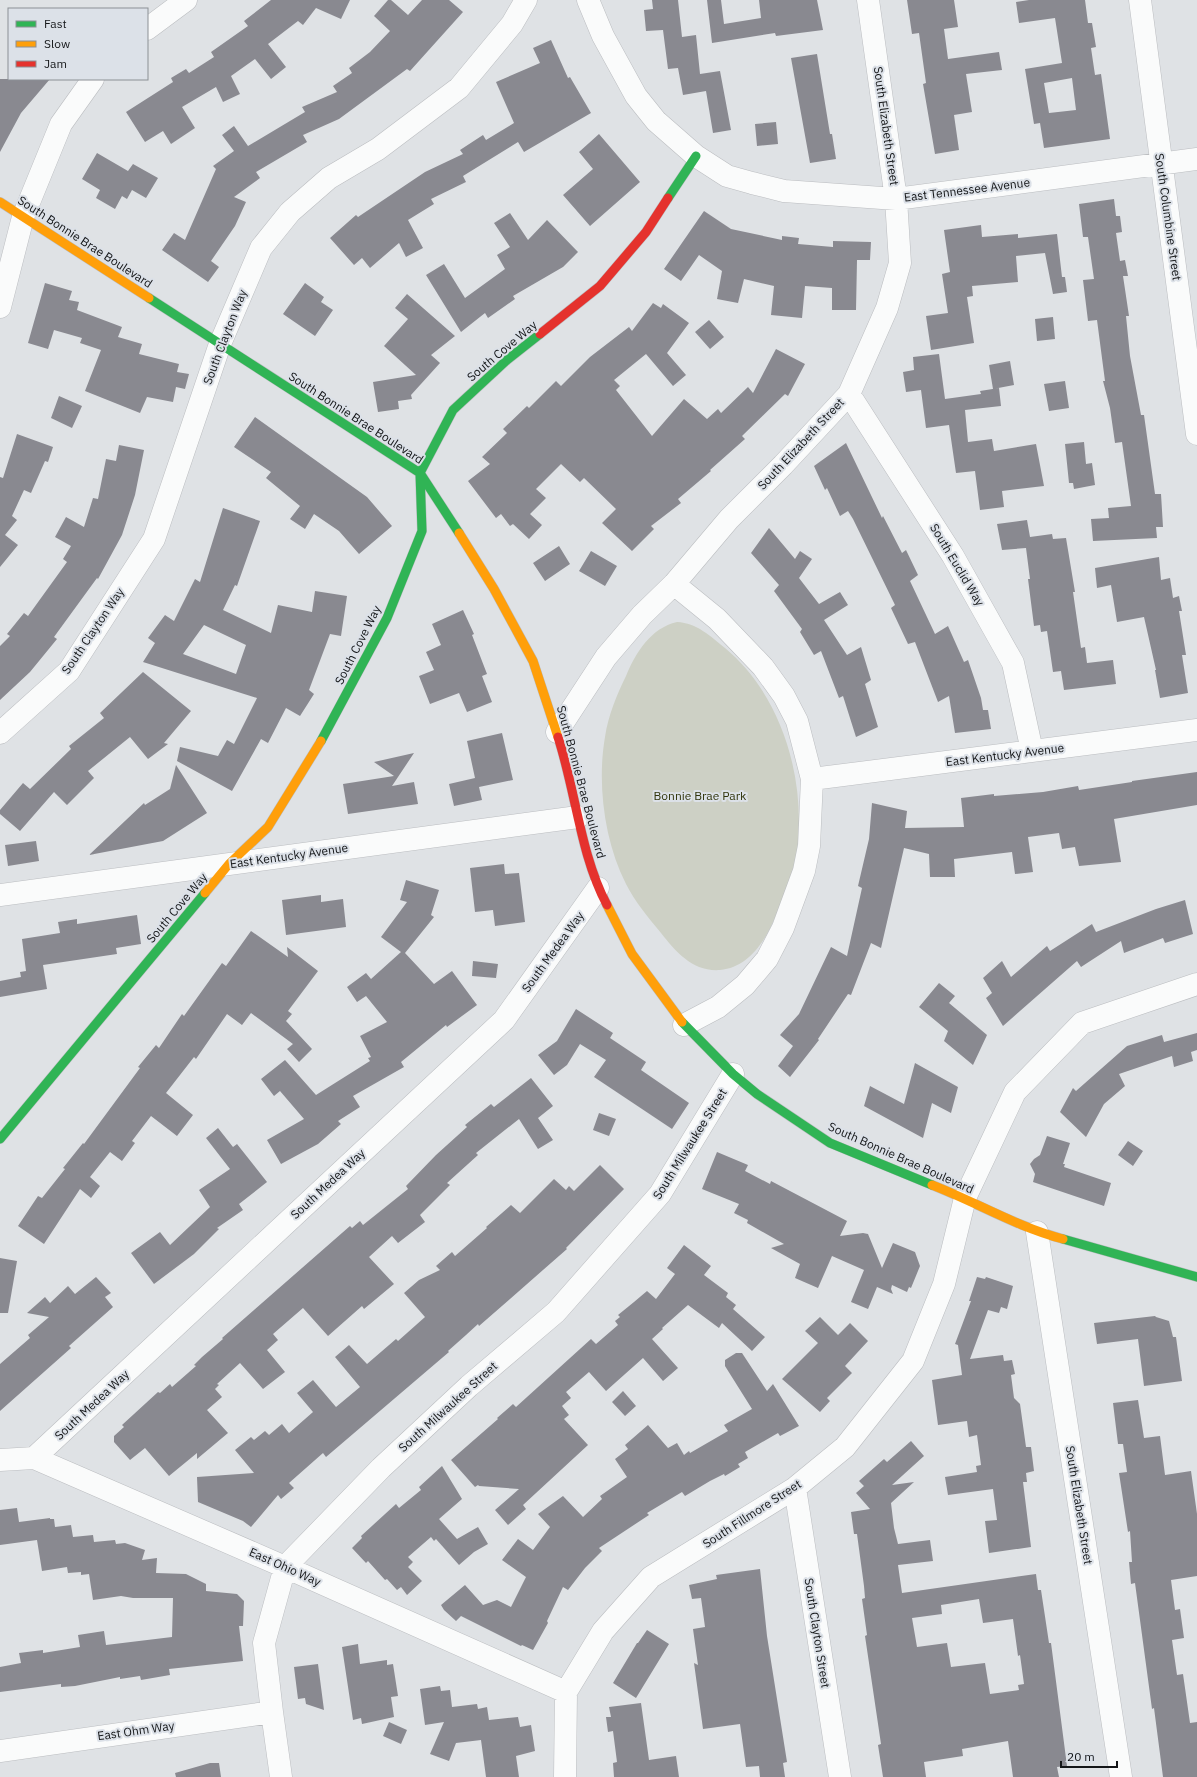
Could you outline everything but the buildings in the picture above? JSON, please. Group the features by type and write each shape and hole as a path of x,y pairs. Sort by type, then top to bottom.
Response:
{"street":[{"path":"148,28 186,0"},
{"name":"South Clayton Way","path":"0,733 69,670 154,539 220,344 261,248 290,212 328,178 378,149 459,88 512,24 526,0"},
{"name":"East Tennessee Avenue","path":"588,0 603,36 636,96 656,121 696,156 727,176 784,191 896,199 1197,159"},
{"name":"South Elizabeth Street","path":"557,732 606,657 642,615 674,584 729,519 783,465 849,394 887,308 900,263 896,199 868,0"},
{"name":"South Columbine Street","path":"1140,0 1197,434"},
{"path":"0,307 23,217 61,124 92,80"},
{"name":"South Cove Way","path":"0,1139 229,864 268,827 331,725 358,670 387,618 422,531 420,473 453,410 507,360 600,286 646,232 696,156"},
{"name":"South Bonnie Brae Boulevard","path":"0,202 420,473 494,588 530,655 568,768 578,817 598,888 632,954 684,1025 734,1074 757,1094 830,1143 965,1198 1037,1232 1096,1247 1197,1277"},
{"name":"South Euclid Way","path":"849,394 953,556 1013,663 1032,751"},
{"path":"674,584 717,619 763,667 784,696 797,722 812,779 808,852 804,871 783,928 767,959 744,985 718,1007 684,1025"},
{"name":"East Kentucky Avenue","path":"812,779 1197,730"},
{"name":"East Kentucky Avenue","path":"0,895 578,817"},
{"name":"South Medea Way","path":"34,1458 504,1020 598,888"},
{"path":"965,1198 1014,1092 1082,1023 1197,984"},
{"name":"South Milwaukee Street","path":"281,1777 264,1642 285,1567 387,1463 469,1386 556,1312 660,1194 734,1074"},
{"name":"South Fillmore Street","path":"566,1692 603,1632 652,1577 795,1488 844,1447 913,1361 944,1284 965,1198"},
{"name":"South Elizabeth Street","path":"1037,1232 1121,1777"},
{"name":"East Ohio Way","path":"0,1460 34,1458 285,1567 566,1692"},
{"name":"South Clayton Street","path":"795,1488 840,1777"},
{"path":"565,1777 566,1692"},
{"name":"East Ohm Way","path":"0,1751 272,1712"}],"green space":[{"name":"Bonnie Brae Park","path":"677,622 691,625 714,639 745,668 763,691 777,717 787,744 794,773 798,802 799,831 796,860 790,883 770,929 760,945 746,959 738,965 720,970 702,968 693,964 679,954 633,897 618,867 612,849 604,812 602,792 603,755 606,729 616,698 630,667 646,642 659,630"}],"traffic: fast":[{"path":"668,198 696,156"},
{"path":"149,298 420,473 459,533"},
{"path":"321,741 387,618 422,531 420,473 453,410 507,360 540,334"},
{"path":"0,1139 205,893"},
{"path":"682,1022 733,1074 757,1094 830,1143 932,1185"},
{"path":"1063,1239 1197,1277"}],"traffic: slow":[{"path":"0,202 149,298"},
{"path":"459,533 494,589 533,661 558,737"},
{"path":"205,893 229,864 268,827 321,741"},
{"path":"607,905 632,954 682,1022"},
{"path":"932,1185 1029,1228 1063,1239"}],"traffic: jam":[{"path":"540,334 600,286 646,232 668,198"},
{"path":"558,737 590,865 607,905"}]}
